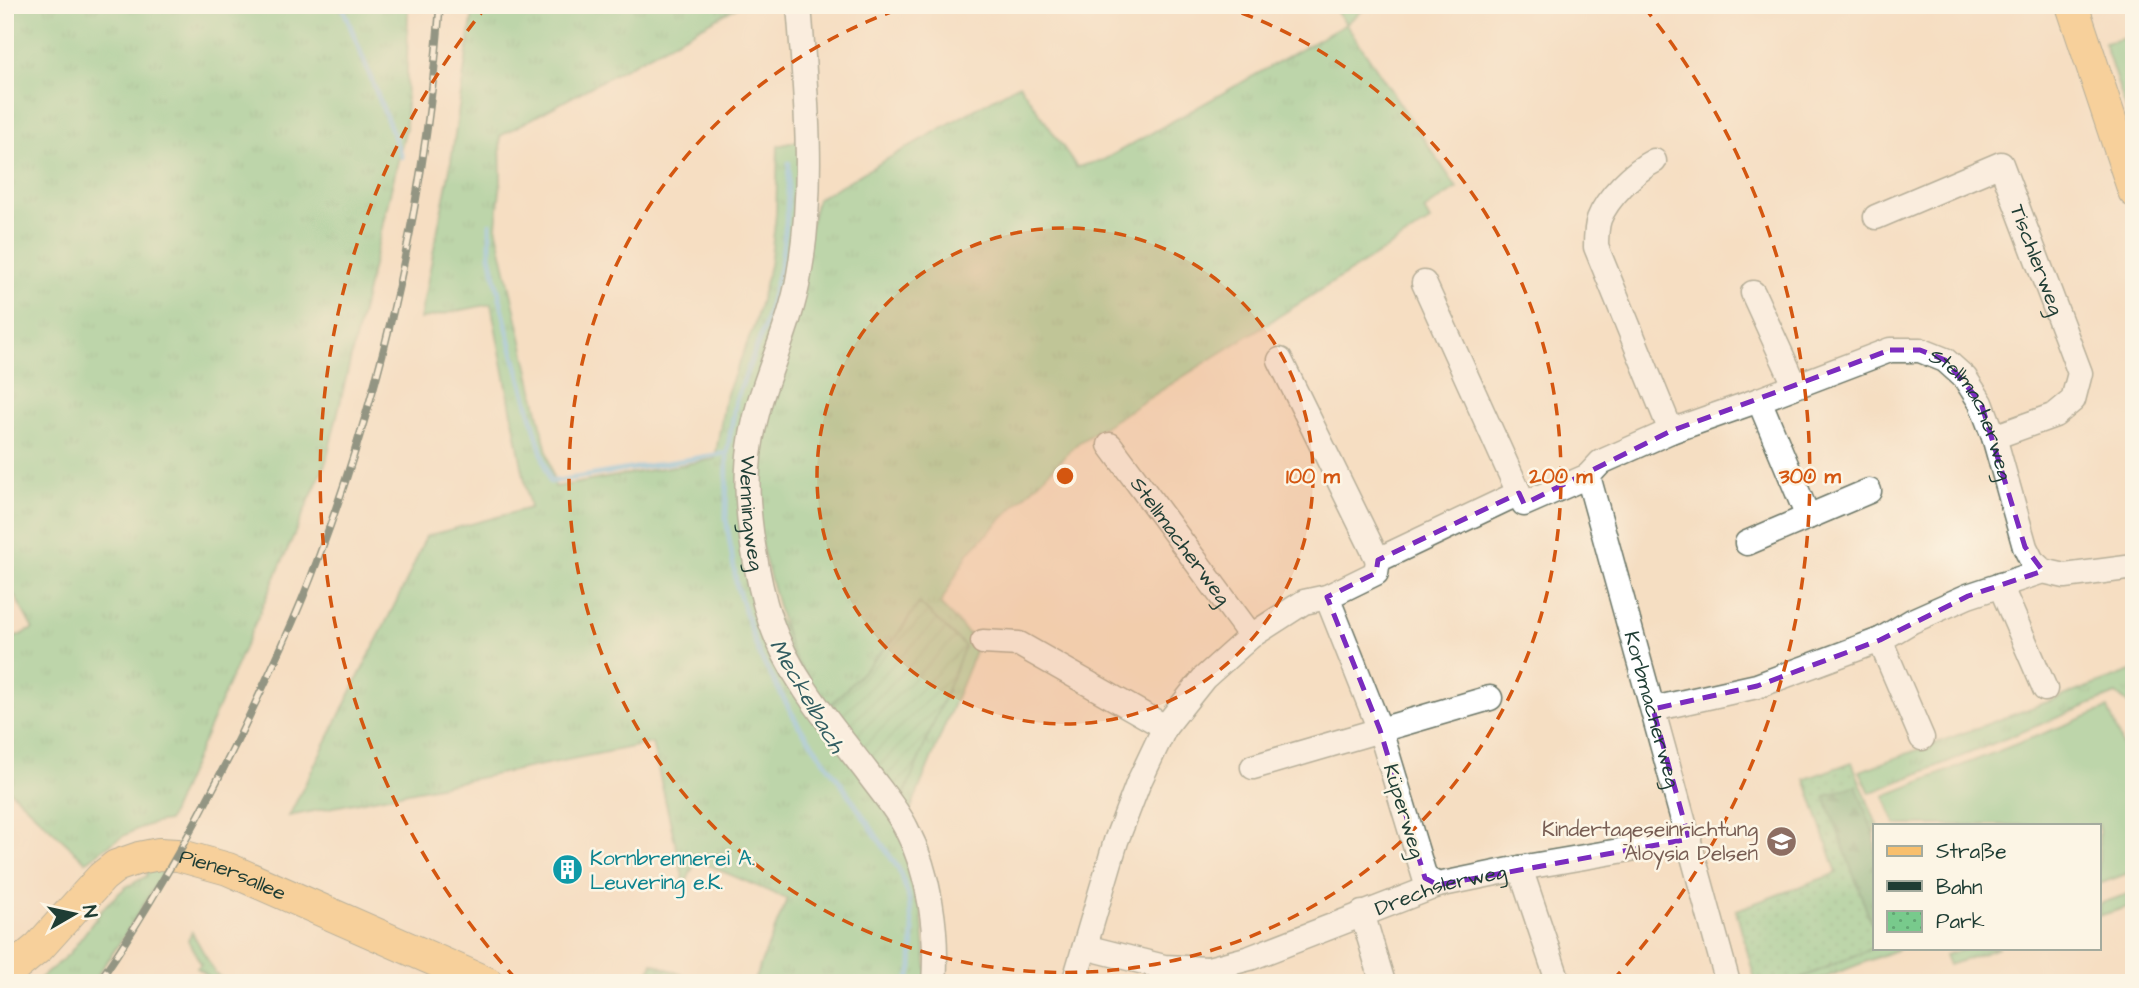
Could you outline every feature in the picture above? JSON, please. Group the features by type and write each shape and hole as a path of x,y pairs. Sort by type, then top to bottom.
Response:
{"main road":[{"path":"2071,5 2134,191"},
{"name":"Pienersallee","path":"5,975 39,947 102,877 116,866 159,854 178,855 228,869 487,983"}],"street":[{"name":"Wenningweg","path":"799,5 809,201 799,276 792,305 760,402 751,440 747,472 758,574 770,621 791,667 815,704 891,804 917,853 934,929 934,983"},
{"path":"1654,160 1642,167 1606,205 1597,222 1596,247 1671,431"},
{"name":"Tischlerweg","path":"1876,217 2001,164 2080,373 2073,400 2055,415 1994,437"},
{"path":"1424,283 1519,493"},
{"path":"1753,293 1795,385"},
{"name":"Stellmacherweg","path":"1074,983 1116,842 1138,784 1165,727 1204,678 1251,636 1304,602 1327,597 1376,573 1378,560 1519,493 1524,503 1588,476 1601,462 1671,431 1890,350 1920,350 1945,360 1965,378 1981,403 1994,437 2025,547 2032,561 2043,571"},
{"path":"1280,360 1378,560"},
{"path":"1759,400 1808,516"},
{"name":"Stellmacherweg","path":"1110,445 1251,636"},
{"name":"Korbmacherweg","path":"1588,476 1728,983"},
{"path":"1747,543 1869,491"},
{"path":"1653,709 1757,686 1880,640 1912,621 1968,596 2043,571 2065,576 2134,567"},
{"path":"2000,585 2045,689"},
{"name":"Küperweg","path":"1327,597 1380,730 1425,878 1438,885"},
{"path":"1880,640 1922,738"},
{"path":"983,642 1019,644 1165,727"},
{"path":"1253,767 1490,698"},
{"name":"Drechslerweg","path":"1210,976 1362,913 1438,885 1689,839"},
{"name":"Drechslerweg","path":"1520,868 1558,981"},
{"name":"Drechslerweg","path":"1362,913 1383,983"},
{"path":"1085,947 1210,976"}],"highlighted area":[{"path":"1890,350 1920,350 1945,360 1981,403 2025,547 2043,571 1968,596 1880,640 1757,686 1653,709 1689,839 1438,885 1425,878 1380,730 1327,597 1376,573 1378,560 1519,493 1524,504 1671,431"}],"green space":[{"path":"5,5 408,5 406,127 326,462 168,821 135,830 86,862 5,786 5,642 33,629 5,578"},
{"path":"474,5 741,5 500,136 501,181 496,226 555,487 715,459 725,398 754,326 770,265 776,214 778,146 804,139 797,253 755,400 752,574 901,834 919,886 928,983 753,983 787,899 696,860 685,885 652,743 289,816 407,580 426,536 530,508 491,304 420,319 450,168"},
{"path":"1331,5 1360,5 1363,10 1346,24"},
{"path":"1346,24 1457,188 1424,210 1430,221 1078,443 969,552 940,604 978,644 907,818 899,808 919,604 896,637 825,711 790,649 758,534 759,435 817,199 1019,84 1077,167 1103,160"},
{"path":"2134,36 2134,133 2104,43"},
{"path":"919,603 965,646 899,808 825,711 896,637"},
{"path":"2134,670 2134,709 2116,694 1870,793 1860,771"},
{"path":"2108,708 2134,777 2134,871 2100,884 2100,824 1896,824 1884,796"},
{"path":"1852,762 1877,824 1873,824 1873,832 1856,785 1825,796 1873,922 1873,948 1789,983 1756,983 1736,910 1837,873 1805,779"},
{"path":"1856,784 1873,831 1873,922 1871,923 1825,796"},
{"path":"169,863 92,983 35,983 69,954 106,905 126,887 147,876 147,866"},
{"path":"2134,892 2134,905 2100,916 2100,904"},
{"path":"192,932 215,973 229,983 218,983 197,968 201,964 188,940"},
{"path":"1873,948 1873,950 1896,950 1811,983 1789,983"},
{"path":"1961,950 1993,950 1949,965 1945,955"},
{"path":"653,963 701,983 645,983"}],"waterway":[{"path":"342,5 402,157"},
{"name":"Meckelbach","path":"789,163 787,215 781,264 764,328 736,400 727,453 726,519 737,587 759,654 799,726 898,868 908,894 913,930 912,967 908,983"},
{"path":"490,224 490,255 511,345 550,482 727,453"}],"railway":[{"path":"98,983 174,862 240,735 301,602 343,489 383,354 413,216 440,5"}],"place":[{"name":"Kindertageseinrichtung Aloysia Delsen","path":"1781,841"},
{"name":"Kornbrennerei A. Leuvering e.K.","path":"567,870"}]}
